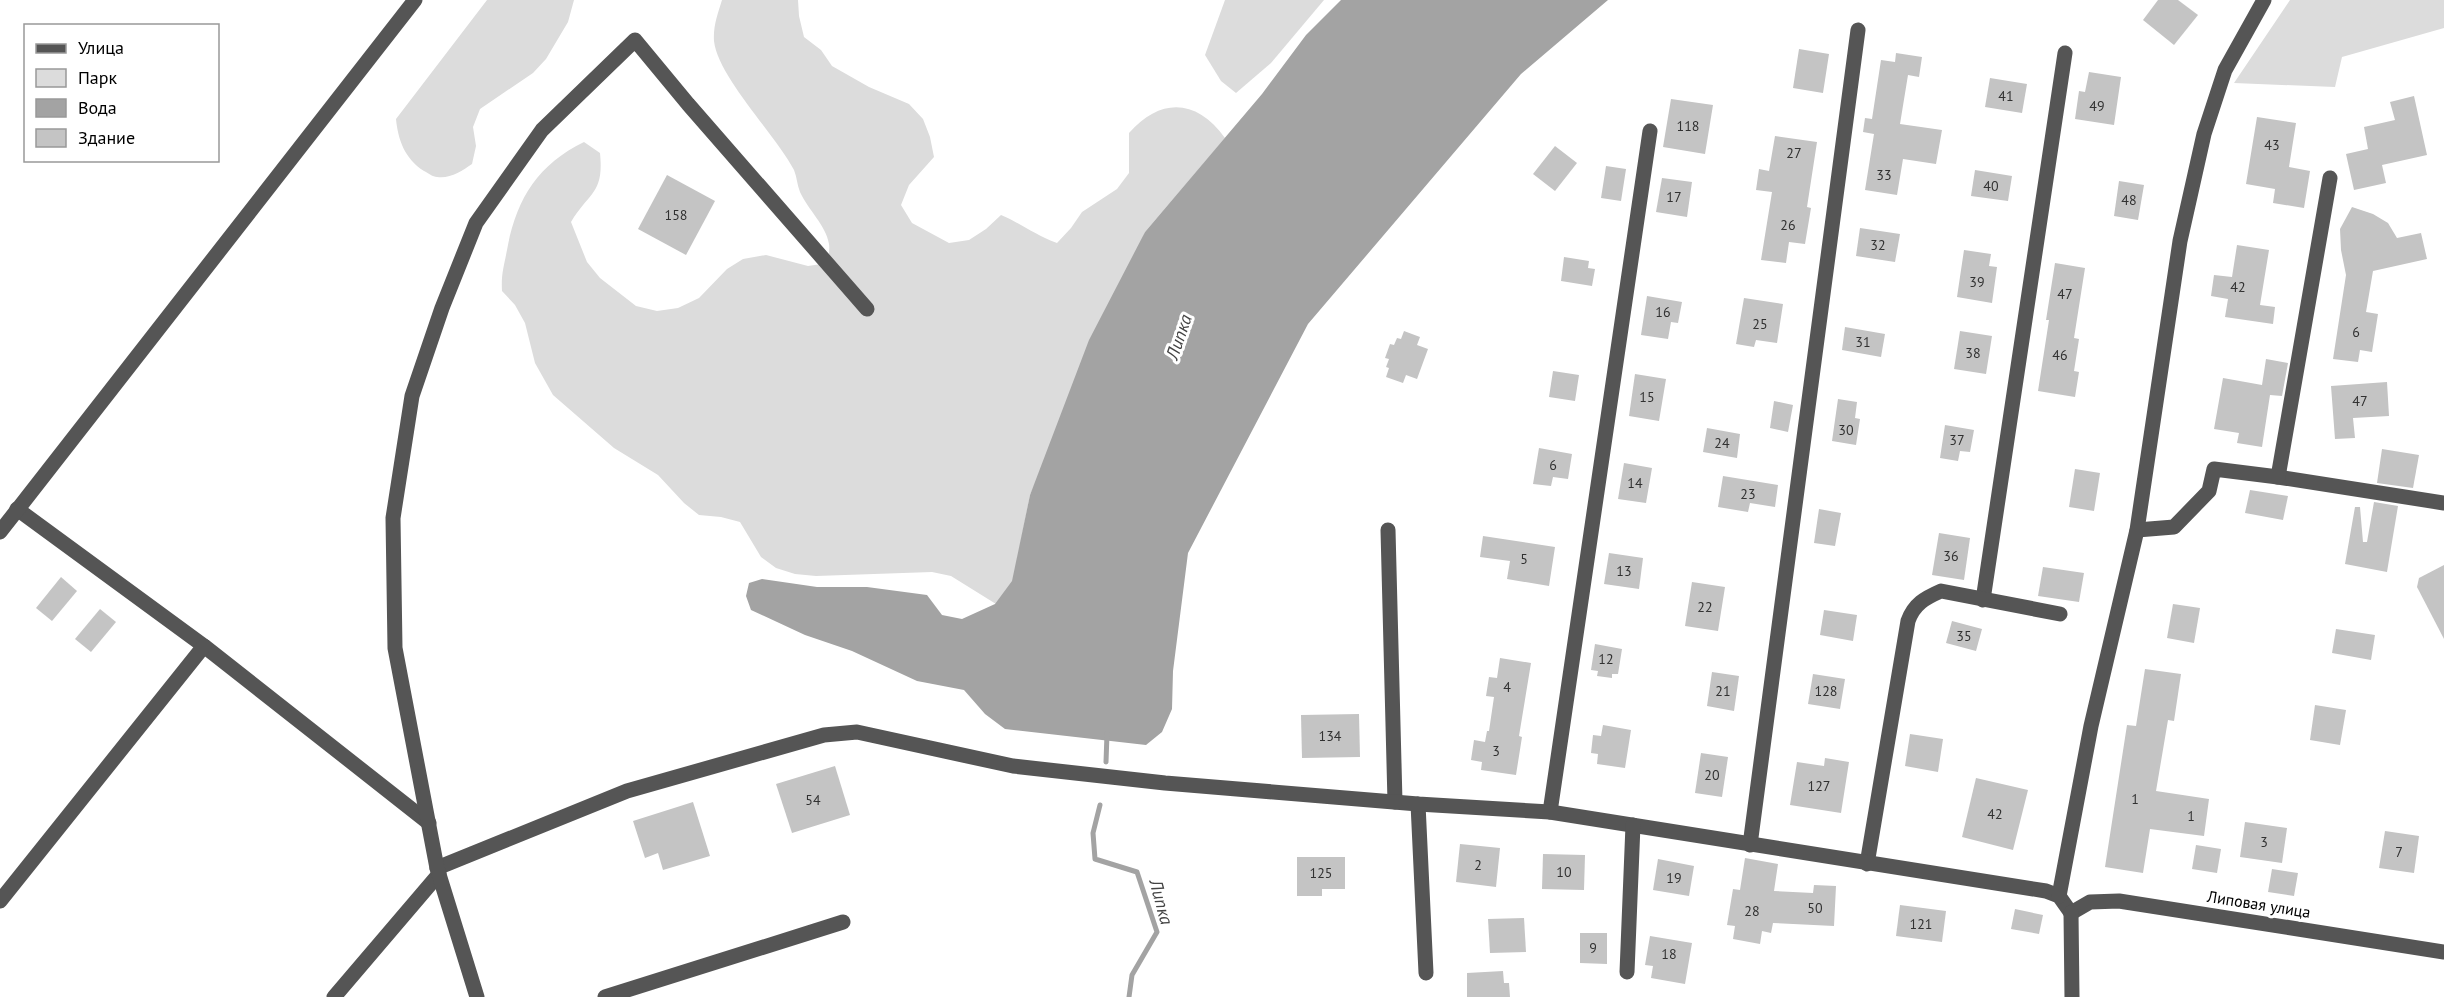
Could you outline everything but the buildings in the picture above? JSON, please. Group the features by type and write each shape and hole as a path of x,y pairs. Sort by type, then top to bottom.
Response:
{"street":[{"path":"0,532 415,0"},
{"path":"2059,897 2091,726 2137,530 2180,241 2204,134 2225,70 2264,0"},
{"path":"1750,845 1858,30"},
{"path":"477,997 438,871 395,648 393,518 412,396 442,308 476,223 542,130 636,40 688,104 867,309"},
{"path":"1983,600 2065,53"},
{"path":"1550,812 1650,131"},
{"path":"2278,477 2330,178"},
{"path":"2137,530 2174,527 2209,491 2214,469 2444,503"},
{"path":"17,509 204,646 429,823"},
{"path":"1389,530 1395,802"},
{"path":"1867,864 1908,621 1912,609 1925,597 1941,591 2060,614"},
{"path":"0,902 204,646"},
{"path":"334,997 438,871 627,791 824,735 857,732 1013,766 1202,786 1418,804 1550,812 2046,891 2059,897 2071,913 2072,997"},
{"path":"1418,804 1426,973"},
{"path":"1627,972 1633,825"},
{"name":"Липовая улица","path":"2071,913 2090,902 2119,900 2444,952"},
{"path":"604,997 843,922"}],"green space":[{"path":"487,0 574,0 568,22 546,59 533,73 480,109 473,127 476,146 472,164 451,176 435,177 417,166 407,155 401,142 396,119"},
{"path":"722,0 798,0 804,37 821,50 832,66 869,87 909,104 923,119 934,157 909,185 901,205 912,223 949,243 969,240 1001,215 1057,243 1082,212 1117,189 1129,173 1129,133 1141,121 1166,108 1178,107 1203,116 1225,138 1145,232 1030,495 1013,581 996,604 951,576 932,572 816,576 795,574 776,568 761,557 740,522 699,515 684,503 658,475 614,448 553,395 535,363 525,323 515,305 502,291 503,270 511,232 523,200 541,173 568,151 584,142 600,153 600,177 598,185 571,222 587,262 600,278 636,306 657,311 678,308 699,298 727,269 743,259 766,255 808,266 828,263 827,237 800,192 794,170 736,88 718,55 714,30"},
{"path":"1225,0 1324,0 1271,63 1236,93 1221,81 1205,55"},
{"path":"2290,0 2444,0 2444,28 2342,57 2335,87 2234,83"}],"water":[{"path":"1341,0 1608,0 1521,74 1308,324 1188,553 1173,671 1172,709 1162,732 1146,745 1005,729 985,714 964,690 917,681 852,651 805,635 751,610 746,596 749,583 762,579 817,587 867,587 927,595 942,615 962,619 995,604 1012,581 1030,495 1089,340 1145,232 1262,94 1306,35"}],"waterway":[{"name":"Липка","path":"1106,762 1107,734"},
{"name":"Липка","path":"1100,805 1093,833 1095,859 1137,872 1157,932 1132,975 1129,997"}]}
